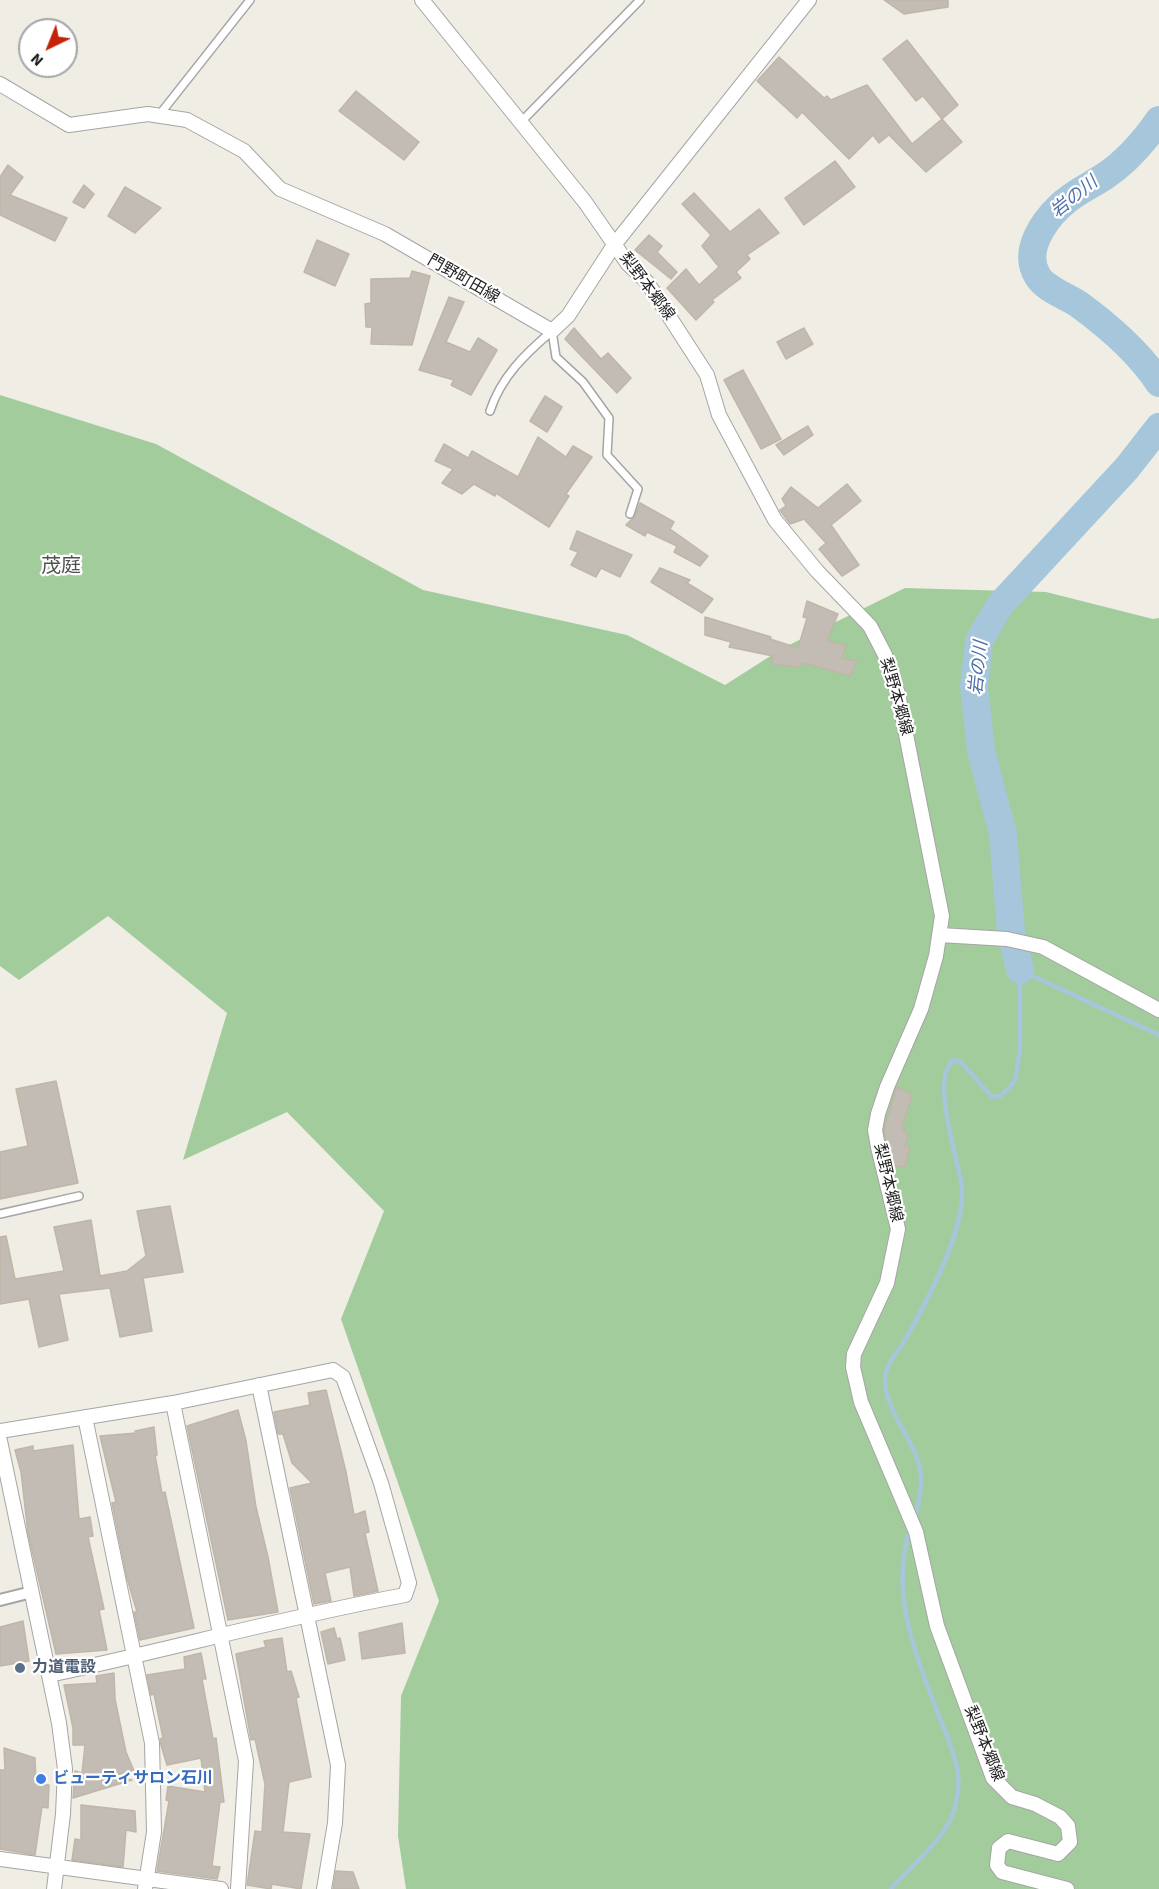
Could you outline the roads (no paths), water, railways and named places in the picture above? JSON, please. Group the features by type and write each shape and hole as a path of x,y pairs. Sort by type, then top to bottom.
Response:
{"street":[{"name":"梨野本郷線","path":"422,0 585,202 628,264 646,282 707,375 719,415 775,520 817,571 870,626 885,655 898,694 917,784 940,904 940,935 921,1010 878,1114 875,1130 898,1229 887,1283 854,1354 853,1367 861,1402 920,1546 937,1626 993,1778 1012,1797 1043,1808 1059,1817 1068,1826 1070,1842 1064,1851 1058,1854 1008,1841 999,1848 997,1865 1002,1872 1067,1889"},
{"path":"552,331 568,316 614,245 809,0"},
{"name":"門野町田線","path":"0,84 69,125 160,114 187,120 213,132 244,151 280,189 385,234 552,331"},
{"path":"940,935 1027,943 1068,959 1137,1000 1159,1010"},
{"path":"0,1431 173,1403 333,1370 343,1377 381,1483 409,1583 405,1595 306,1614 218,1634 133,1657 49,1675"},
{"path":"259,1385 338,1765 335,1823 324,1889"},
{"path":"173,1403 218,1634 236,1702 246,1761 238,1889"},
{"path":"85,1417 152,1743 154,1832 146,1885"},
{"path":"0,1441 49,1675 65,1769 58,1869 54,1889"},
{"path":"0,1600 32,1592"},
{"path":"0,1859 146,1885 221,1889"}],"lane":[{"path":"160,114 250,0"},
{"path":"520,122 640,0"},
{"path":"490,411 496,394 512,369 552,331"},
{"path":"552,331 556,357 583,382 609,418 607,455 638,489 630,514"},
{"path":"0,1214 79,1196"}],"waterway":[{"name":"岩の川","path":"1159,120 1128,157 1105,176 1070,197 1047,220 1037,238 1032,256 1033,266 1040,280 1081,306 1113,332 1134,352 1159,383"},
{"name":"岩の川","path":"1020,970 1011,932 1003,834 981,751 974,686 979,641 1000,605 1127,468 1159,427"},
{"path":"914,1519 921,1486 919,1465 916,1454 894,1414 886,1392 885,1381 889,1364 905,1340 943,1266 958,1224 962,1204 962,1187 945,1101 944,1083 947,1069 954,1060 961,1062 992,1097 1001,1096 1015,1081 1020,1050 1020,970 1159,1035"},
{"path":"891,1889 941,1835 952,1816 958,1789 953,1753 914,1647 908,1623 902,1575 911,1527"}],"place":[{"name":"力道電設","path":"20,1668"},
{"name":"ビューティサロン石川","path":"41,1779"}],"district":[{"name":"茂庭","path":"61,568"}]}
